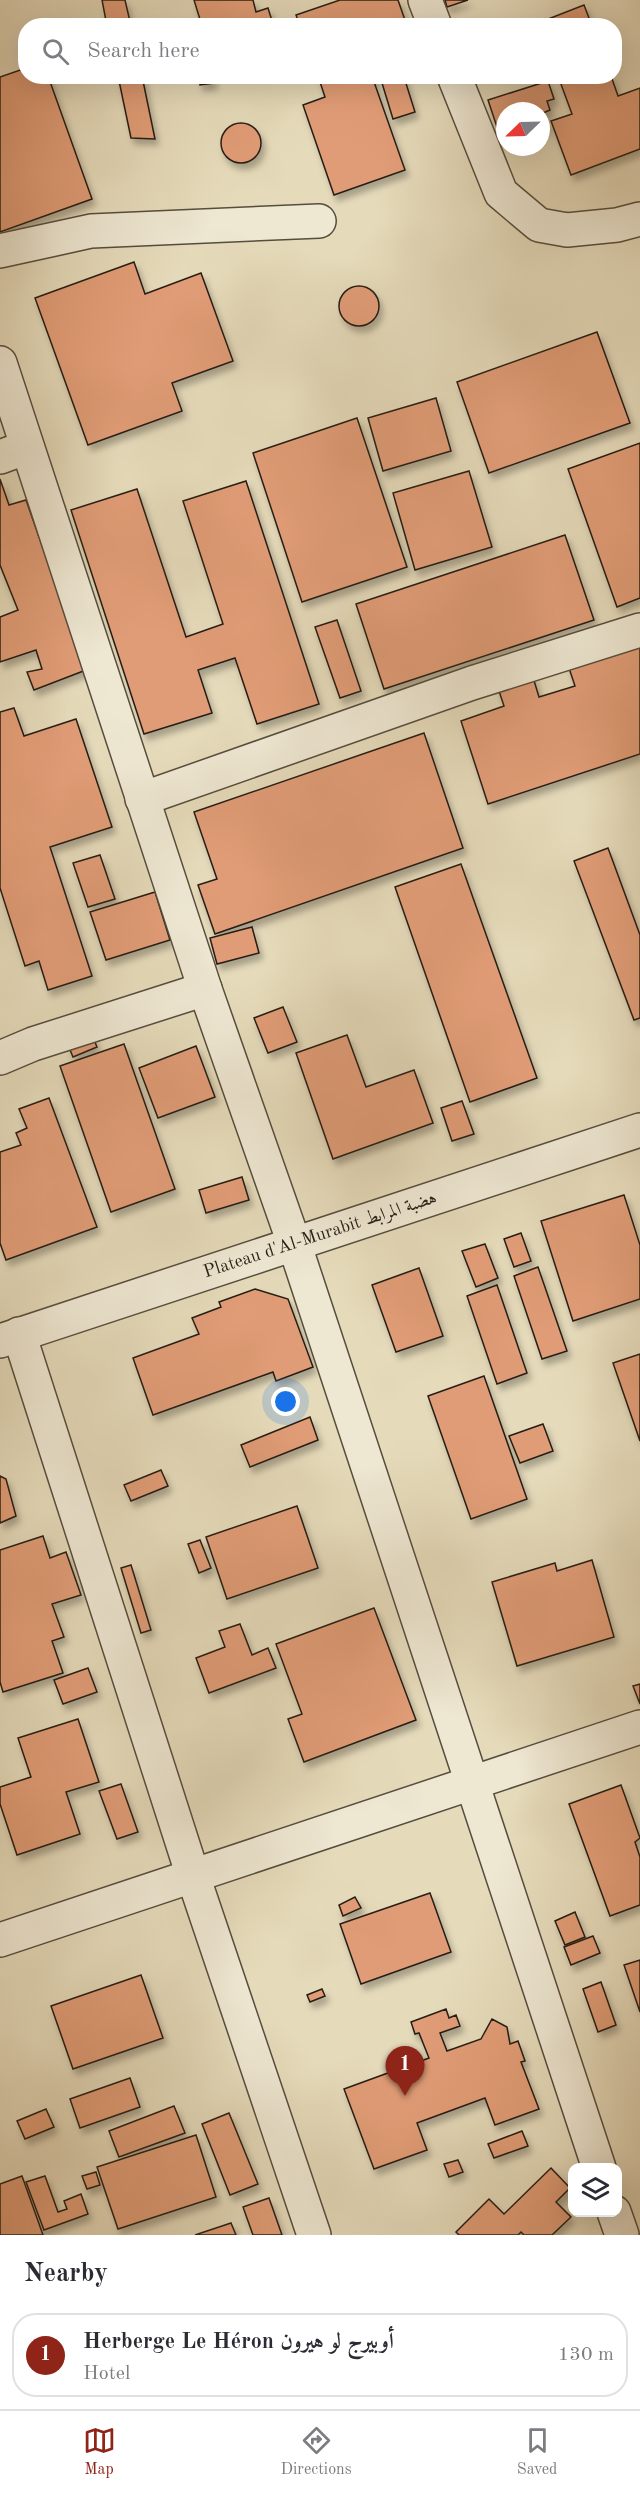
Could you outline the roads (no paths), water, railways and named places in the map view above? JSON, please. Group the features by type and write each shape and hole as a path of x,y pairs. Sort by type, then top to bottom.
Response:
{"street":[{"path":"425,0 432,18"},
{"path":"457,84 501,193 538,225 567,230 617,225 640,219"},
{"path":"0,251 91,231 319,221"},
{"path":"0,363 13,452 142,799 294,1244 597,2163"},
{"path":"142,799 472,683 640,630"},
{"path":"0,1058 33,1044 205,989"},
{"name":"Plateau d'Al-Murabit هضبة المرابط","path":"9,1338 640,1130"},
{"path":"9,1338 314,2235"},
{"path":"0,1940 640,1726"},
{"path":"616,2217 622,2235"}],"place":[{"name":"Herberge Le Héron أوبيرج لو هيرون","path":"405,2096"}]}
